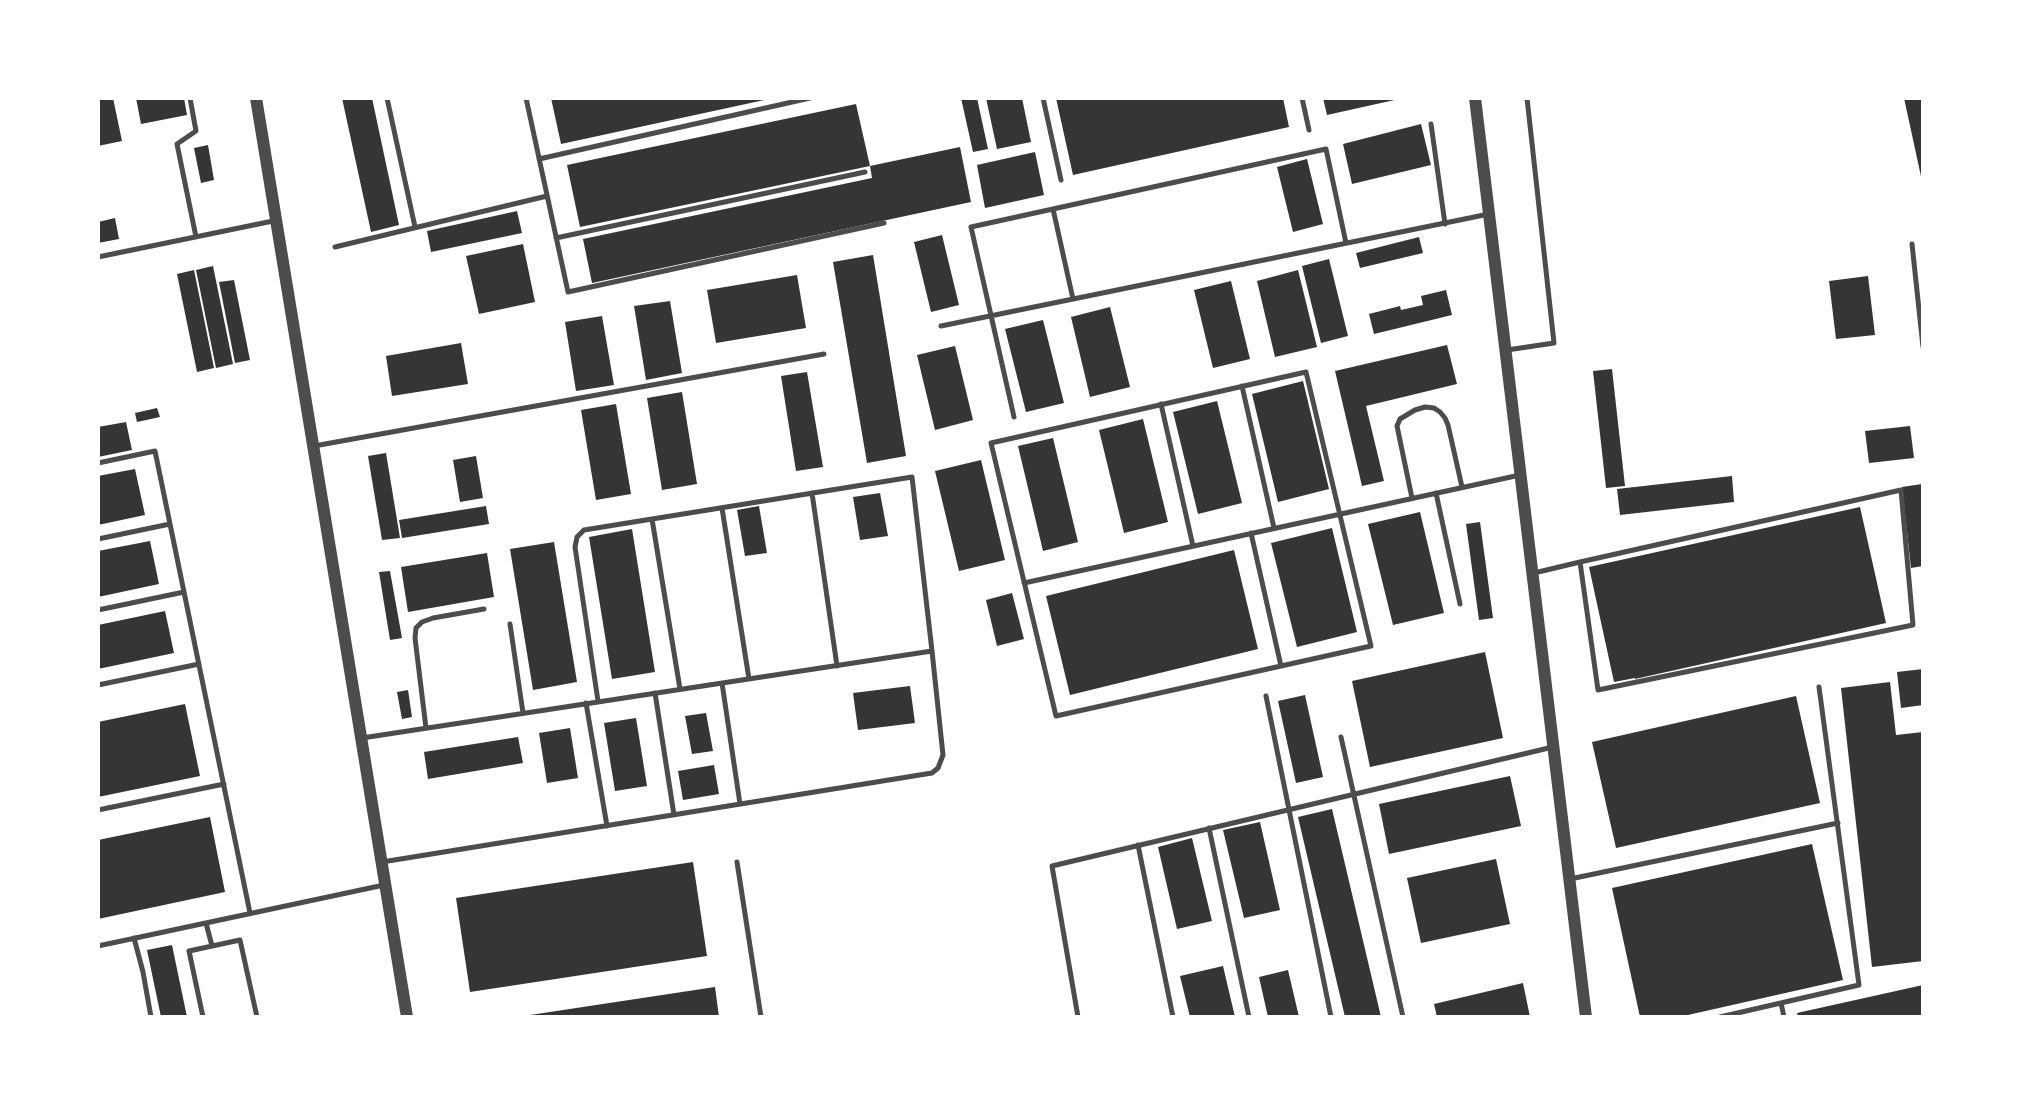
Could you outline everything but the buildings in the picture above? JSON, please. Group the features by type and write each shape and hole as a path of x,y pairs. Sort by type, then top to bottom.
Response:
{"street":[{"path":"256,98 407,1017"},
{"path":"1475,98 1586,1017"}],"lane":[{"path":"190,98 196,131 177,144 196,237"},
{"path":"387,98 415,227"},
{"path":"526,98 568,292 884,223"},
{"path":"539,159 810,98"},
{"path":"1043,98 1061,180"},
{"path":"1302,98 1309,130"},
{"path":"1506,350 1554,343 1527,98"},
{"path":"1431,124 1445,224"},
{"path":"1014,417 971,227 1326,149 1346,243"},
{"path":"556,238 865,172"},
{"path":"335,247 547,196"},
{"path":"1053,209 1073,299"},
{"path":"941,326 1489,214"},
{"path":"98,257 276,220"},
{"path":"1912,244 1923,347"},
{"path":"313,446 824,354"},
{"path":"1306,372 1371,646 1056,716 991,443 1242,386 1306,372"},
{"path":"1242,386 1274,528"},
{"path":"1161,404 1193,546"},
{"path":"1412,498 1397,426 1400,419 1425,407 1434,408 1445,418 1462,487"},
{"path":"98,463 155,451 250,913"},
{"path":"1024,583 1521,474"},
{"path":"381,862 932,773 938,768 943,755 912,477 584,530 577,537 575,547 598,701"},
{"path":"1533,573 1580,562 1901,490 1913,625 1598,690 1580,562"},
{"path":"812,493 837,666"},
{"path":"1436,493 1460,604"},
{"path":"722,508 749,679"},
{"path":"652,519 680,689"},
{"path":"98,539 170,524"},
{"path":"1251,533 1281,666"},
{"path":"98,610 184,592"},
{"path":"426,728 416,628 433,618 484,609"},
{"path":"510,624 523,713"},
{"path":"361,738 932,651"},
{"path":"98,685 199,664"},
{"path":"722,683 740,804"},
{"path":"1720,1017 1859,985 1819,687"},
{"path":"655,693 674,815"},
{"path":"1266,696 1331,1017"},
{"path":"586,703 607,826"},
{"path":"1341,737 1403,1017"},
{"path":"1078,1017 1052,866 1554,746"},
{"path":"98,810 224,784"},
{"path":"1569,879 1838,823"},
{"path":"1209,828 1249,1017"},
{"path":"1138,845 1173,1017"},
{"path":"737,862 761,1017"},
{"path":"98,946 385,885"},
{"path":"206,923 212,946"},
{"path":"134,938 151,1017"},
{"path":"203,1017 189,951 240,940 257,1017"},
{"path":"1781,1003 1784,1017"}]}
